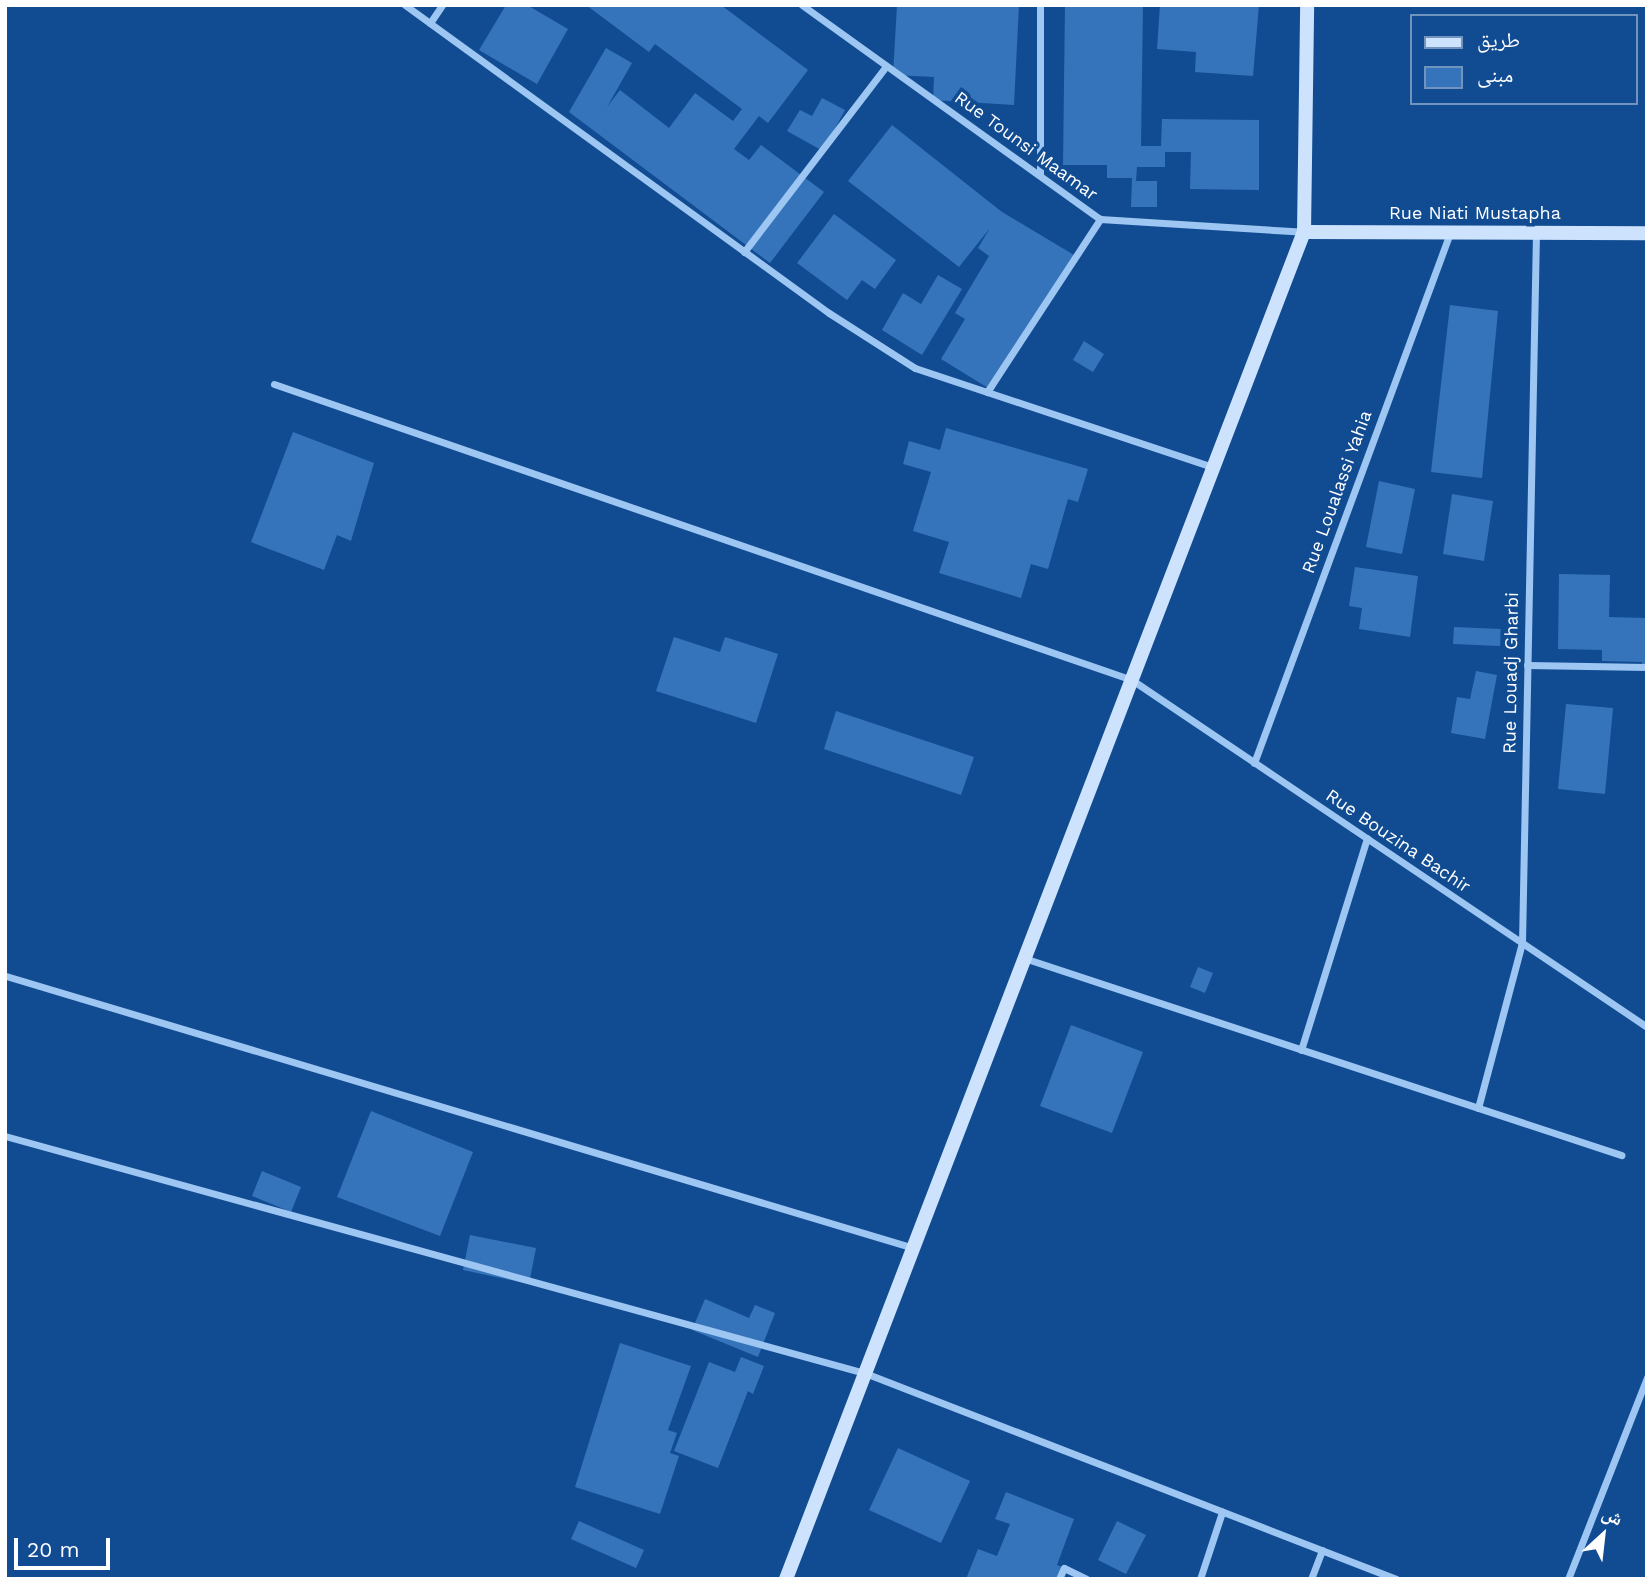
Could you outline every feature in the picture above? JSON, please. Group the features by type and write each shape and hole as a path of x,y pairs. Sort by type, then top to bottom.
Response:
{"main road":[{"path":"786,1579 1027,959 1304,232 1307,5"},
{"name":"Rue Niati Mustapha","path":"1304,232 1647,233"}],"street":[{"path":"405,5 744,252 915,368 1213,467"},
{"path":"430,23 442,5"},
{"name":"Rue Tounsi Maamar","path":"802,5 1100,219 1304,232"},
{"path":"1040,5 1040,175"},
{"path":"744,252 886,66"},
{"path":"987,391 1100,219"},
{"name":"Rue Loualassi Yahia","path":"1254,762 1450,233"},
{"name":"Rue Louadj Gharbi","path":"1478,1108 1522,943 1536,233"},
{"name":"Rue Bouzina Bachir","path":"274,384 1132,680 1647,1027"},
{"path":"1527,665 1647,667"},
{"path":"1301,1050 1367,838"},
{"path":"1027,959 1621,1155"},
{"path":"6,976 914,1248"},
{"path":"5,1136 865,1373 1396,1579"},
{"path":"1568,1579 1647,1377"},
{"path":"1200,1579 1222,1512"},
{"path":"1311,1579 1322,1550"},
{"path":"1059,1579 1063,1568 1087,1579"}],"building":[{"path":"506,5 527,5 568,29 537,84 479,50"},
{"path":"586,5 721,5 808,70 768,123 759,116 734,149 749,160 761,145 824,192 770,263 569,112 606,48 632,63 607,107 620,90 669,128 695,93 733,121 742,109 655,44 649,52"},
{"path":"897,5 1019,5 1014,105 933,100 934,77 893,75"},
{"path":"1065,5 1143,5 1141,146 1161,146 1162,119 1259,120 1259,190 1190,189 1191,152 1165,152 1165,167 1137,167 1136,181 1157,181 1157,207 1131,207 1132,178 1107,178 1107,165 1063,165"},
{"path":"1160,5 1259,5 1253,76 1195,72 1196,52 1157,49"},
{"path":"822,98 845,110 823,151 787,131 800,110 812,116"},
{"path":"892,125 1002,212 1074,255 993,391 941,359 965,319 955,313 989,256 978,248 990,228 959,267 848,181"},
{"path":"834,214 896,260 875,289 862,280 847,300 797,263"},
{"path":"938,275 962,289 922,355 882,330 903,293 921,304"},
{"path":"1450,305 1498,311 1482,478 1431,472"},
{"path":"1084,341 1104,354 1093,372 1073,360"},
{"path":"946,428 1088,469 1078,502 1068,499 1048,569 1031,564 1021,598 939,573 949,542 913,531 931,472 903,464 909,441 940,450"},
{"path":"293,432 374,463 351,541 337,535 324,570 251,542"},
{"path":"1379,481 1415,489 1402,554 1366,547"},
{"path":"1452,494 1493,501 1484,561 1443,554"},
{"path":"1355,567 1418,576 1410,637 1359,629 1362,608 1349,606"},
{"path":"1559,574 1610,575 1609,617 1647,618 1647,669 1642,669 1642,662 1602,661 1602,650 1558,649"},
{"path":"1454,627 1501,629 1500,646 1453,644"},
{"path":"674,637 720,652 725,637 778,654 756,723 656,691"},
{"path":"1476,671 1497,675 1485,739 1451,733 1457,697 1470,699"},
{"path":"1566,704 1613,708 1605,794 1558,789"},
{"path":"836,711 974,757 961,795 824,749"},
{"path":"1198,967 1213,973 1205,993 1190,987"},
{"path":"1071,1025 1143,1052 1112,1133 1040,1106"},
{"path":"371,1111 473,1152 440,1236 337,1197"},
{"path":"262,1171 301,1187 291,1212 252,1196"},
{"path":"470,1235 536,1248 529,1284 463,1270"},
{"path":"705,1299 749,1318 755,1305 775,1313 758,1357 692,1330"},
{"path":"620,1343 691,1366 668,1430 677,1433 670,1453 679,1456 660,1514 575,1487"},
{"path":"741,1357 764,1366 753,1394 748,1391 718,1468 674,1451 709,1362 735,1372"},
{"path":"898,1448 970,1481 941,1543 869,1510"},
{"path":"1006,1492 1074,1519 1057,1565 1067,1569 1063,1579 966,1579 978,1549 997,1556 1010,1524 995,1519"},
{"path":"579,1521 644,1550 636,1568 571,1539"},
{"path":"1117,1521 1146,1535 1126,1574 1098,1560"}]}
